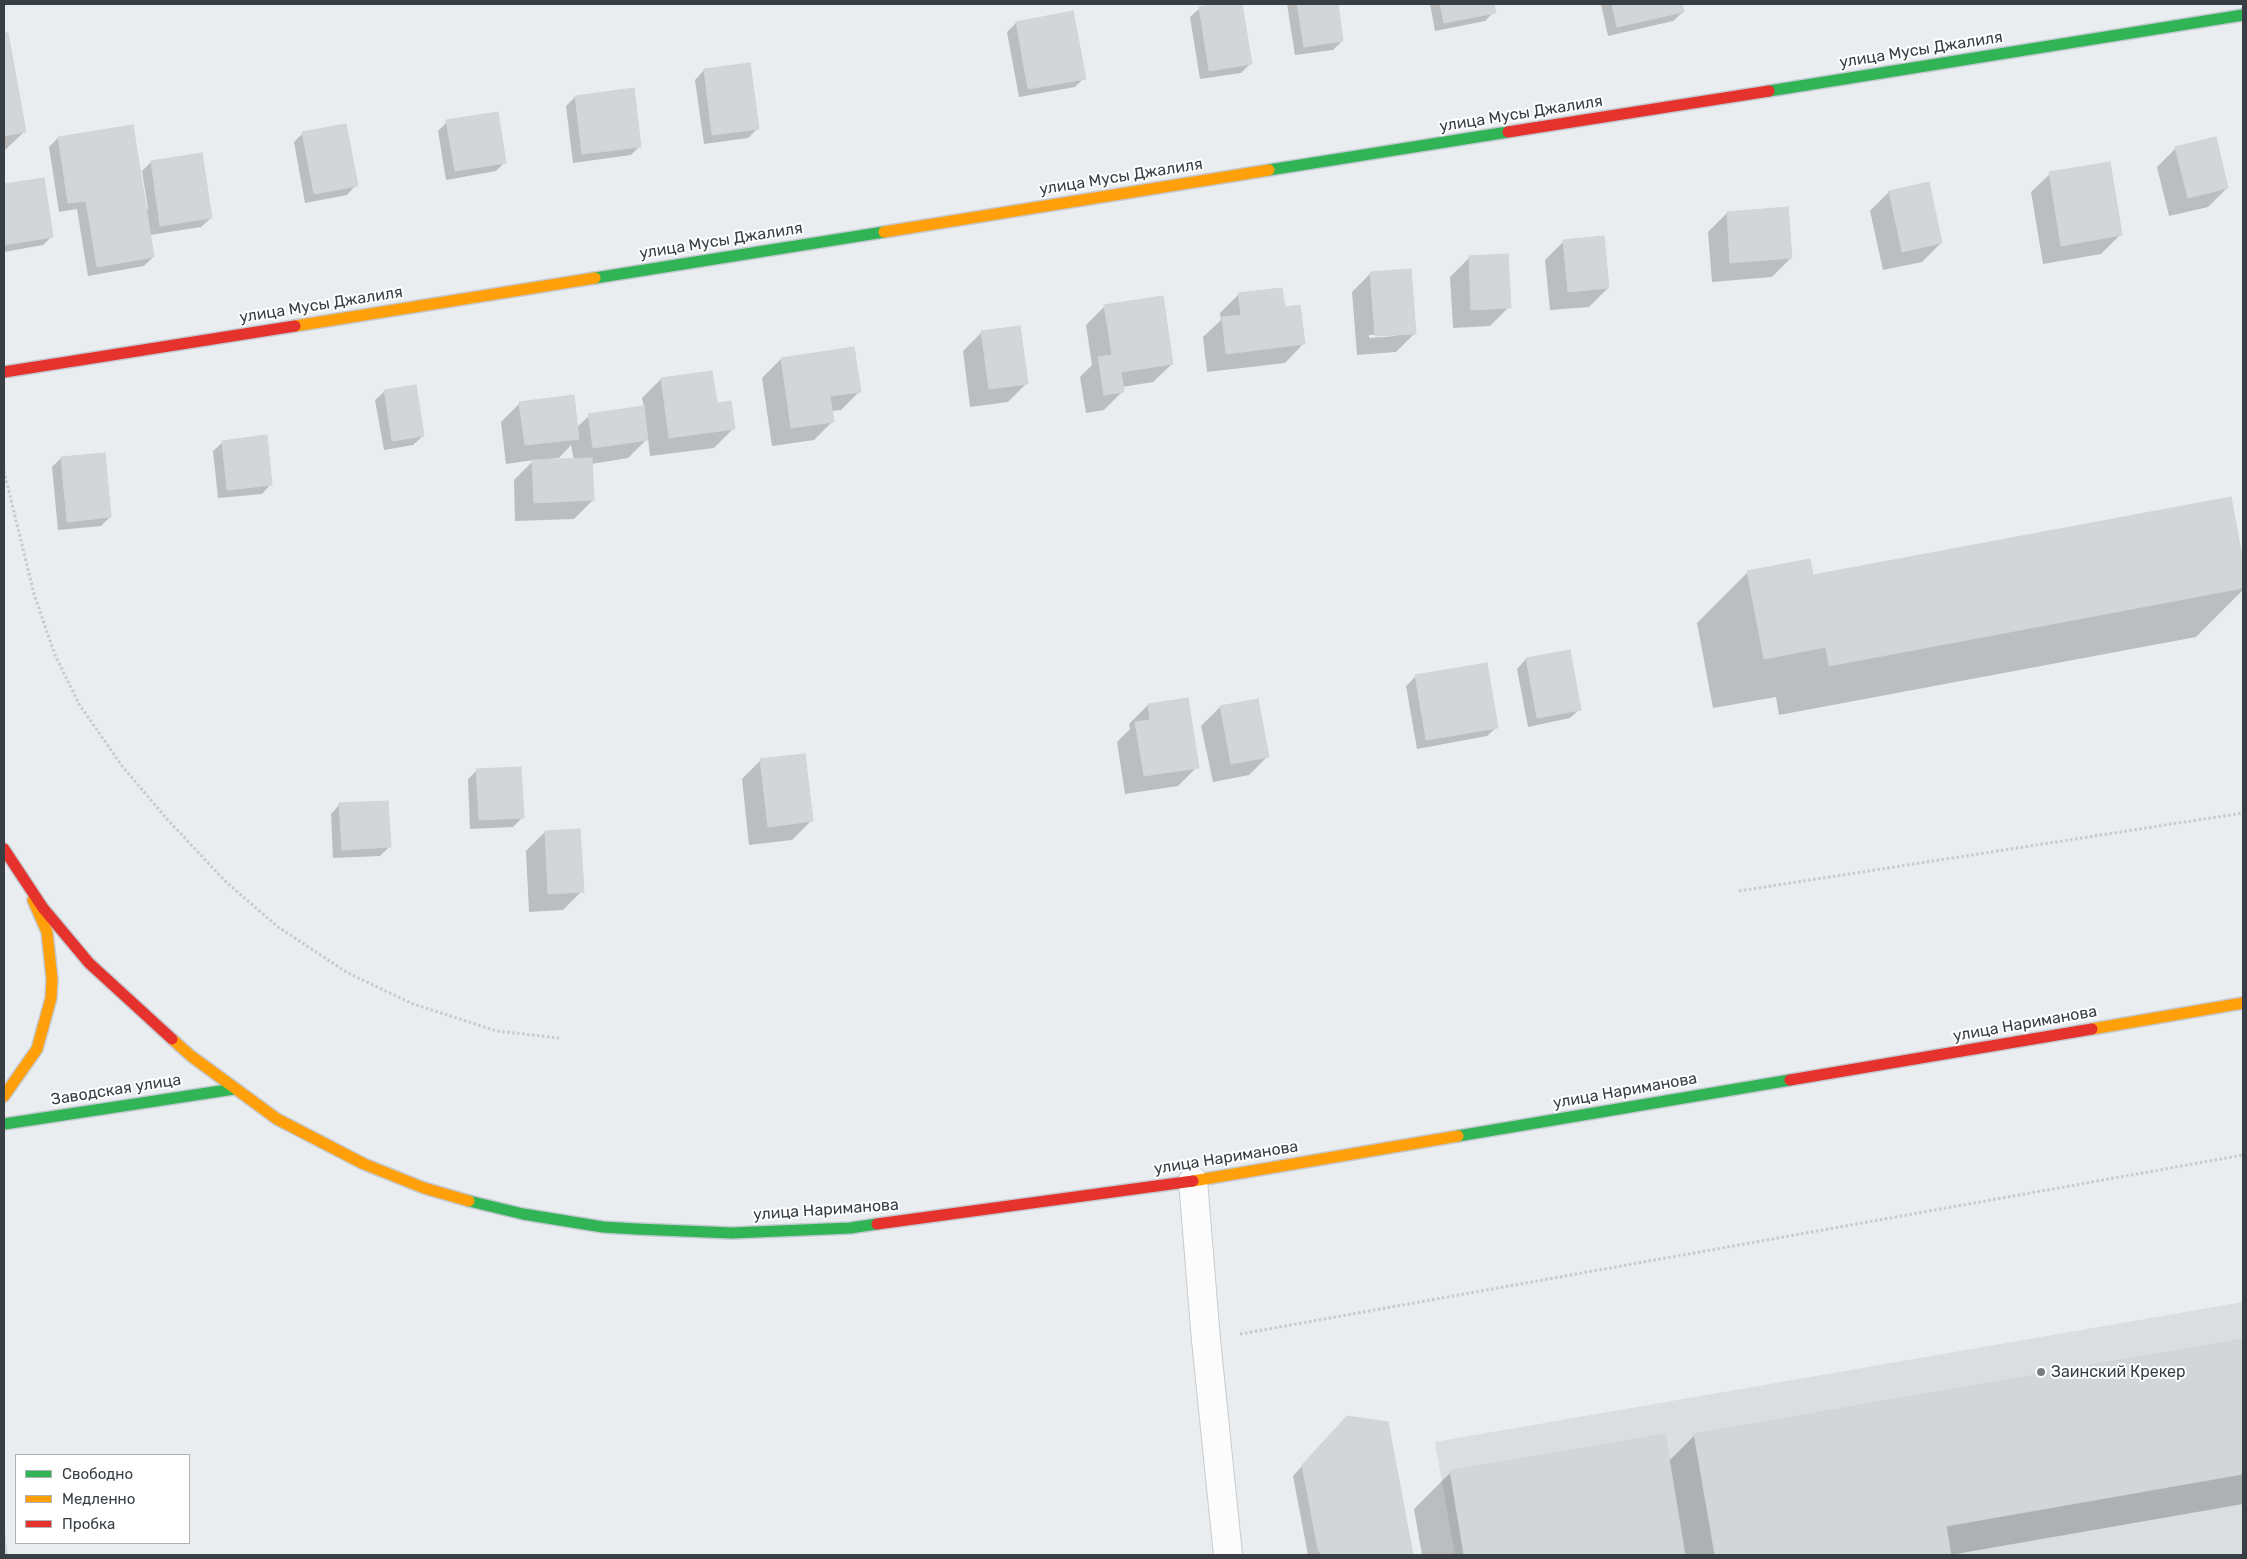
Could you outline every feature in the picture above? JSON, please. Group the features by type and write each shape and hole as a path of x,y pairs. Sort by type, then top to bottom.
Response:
{"main road":[{"name":"улица Мусы Джалиля","path":"4,372 2240,14"},
{"path":"4,849 27,887 47,932 52,979 51,998 37,1049 4,1096"},
{"name":"улица Нариманова","path":"27,887 63,934 116,989 191,1056 277,1119 325,1145 364,1164 424,1188 523,1214 603,1226 732,1233 850,1228 1193,1181 2243,1003"},
{"name":"Заводская улица","path":"4,1124 234,1088"}],"street":[{"path":"1193,1181 1206,1340 1228,1555"}],"path":[{"path":"4,471 34,594 55,655 79,704 122,766 167,819 226,882 278,927 348,973 405,1000 497,1031 559,1038"},
{"path":"1739,892 2243,813"},
{"path":"1206,1340 2243,1155"}],"shaded area":[{"name":"Заинский Крекер","path":"2243,1302 2243,1555 1455,1555 1435,1442"}],"building":[{"path":"1220,4 1242,4 1252,64 1209,71 1199,7"},
{"path":"1297,4 1338,4 1343,41 1304,47"},
{"path":"1440,4 1494,4 1496,13 1444,23"},
{"path":"1612,4 1682,4 1684,12 1617,27"},
{"path":"1073,11 1086,79 1028,89 1016,22"},
{"path":"4,33 8,33 26,132 4,136"},
{"path":"750,63 759,129 712,135 704,69"},
{"path":"634,88 641,147 582,154 575,96"},
{"path":"498,112 506,163 455,171 446,120"},
{"path":"346,124 358,186 314,194 302,132"},
{"path":"133,125 154,257 97,267 86,201 68,203 58,137"},
{"path":"2216,137 2228,188 2188,198 2175,147"},
{"path":"202,153 212,218 160,226 151,161"},
{"path":"2110,162 2122,235 2061,246 2049,172"},
{"path":"44,178 53,237 4,245 4,184"},
{"path":"1929,182 1942,243 1902,252 1889,191"},
{"path":"1788,207 1792,258 1730,263 1727,212"},
{"path":"1604,236 1609,288 1568,292 1563,240"},
{"path":"1508,254 1511,308 1471,310 1469,256"},
{"path":"1411,269 1416,334 1375,336 1370,272"},
{"path":"1282,288 1285,307 1300,305 1305,344 1226,354 1222,317 1241,315 1238,293"},
{"path":"1163,296 1173,364 1121,372 1124,392 1104,395 1098,357 1112,355 1104,305"},
{"path":"1020,326 1028,384 989,389 981,331"},
{"path":"854,347 861,392 830,396 834,422 791,428 781,358"},
{"path":"712,371 717,403 731,401 735,429 669,438 661,378"},
{"path":"416,385 424,436 392,441 384,390"},
{"path":"574,395 579,439 525,445 519,402"},
{"path":"644,406 648,440 593,448 588,414"},
{"path":"267,435 272,485 227,490 222,441"},
{"path":"105,453 111,517 67,522 61,457"},
{"path":"592,458 594,500 534,503 532,460"},
{"path":"2231,497 2243,562 2243,588 1829,666 1826,647 1764,659 1747,571 1810,559 1813,575"},
{"path":"1570,650 1581,710 1537,718 1526,658"},
{"path":"1487,663 1498,728 1426,740 1415,675"},
{"path":"1188,698 1199,768 1144,776 1135,722 1150,720 1148,704"},
{"path":"1258,699 1269,757 1231,764 1220,706"},
{"path":"805,754 813,821 768,827 760,759"},
{"path":"521,767 524,818 479,820 476,769"},
{"path":"388,801 391,847 342,850 339,803"},
{"path":"580,829 584,892 548,894 545,831"},
{"path":"2243,1339 2243,1474 1946,1526 1951,1555 1715,1555 1694,1434"},
{"path":"1347,1416 1388,1422 1413,1555 1322,1555 1318,1550 1302,1465"},
{"path":"1665,1434 1685,1555 1464,1555 1450,1471"},
{"path":"4,1525 7,1555 4,1555"}],"traffic: fast":[{"path":"1769,91 2243,15"},
{"path":"1269,170 1508,132"},
{"path":"595,278 884,232"},
{"path":"1458,1136 1790,1080"},
{"path":"4,1124 234,1089"},
{"path":"469,1201 523,1214 603,1227 636,1229 732,1233 850,1228 877,1224"}],"traffic: slow":[{"path":"884,232 1269,170"},
{"path":"295,326 595,278"},
{"path":"4,1096 37,1049 51,998 52,979 47,932 33,900"},
{"path":"2092,1029 2243,1003"},
{"path":"172,1039 191,1056 277,1119 364,1164 424,1188 469,1201"},
{"path":"1193,1181 1458,1136"}],"traffic: jam":[{"path":"1508,132 1769,91"},
{"path":"4,372 295,326"},
{"path":"4,849 43,908 89,963 172,1039"},
{"path":"1790,1080 2092,1029"},
{"path":"877,1224 1193,1181"}],"place":[{"name":"Заинский Крекер","path":"2041,1372"}]}
